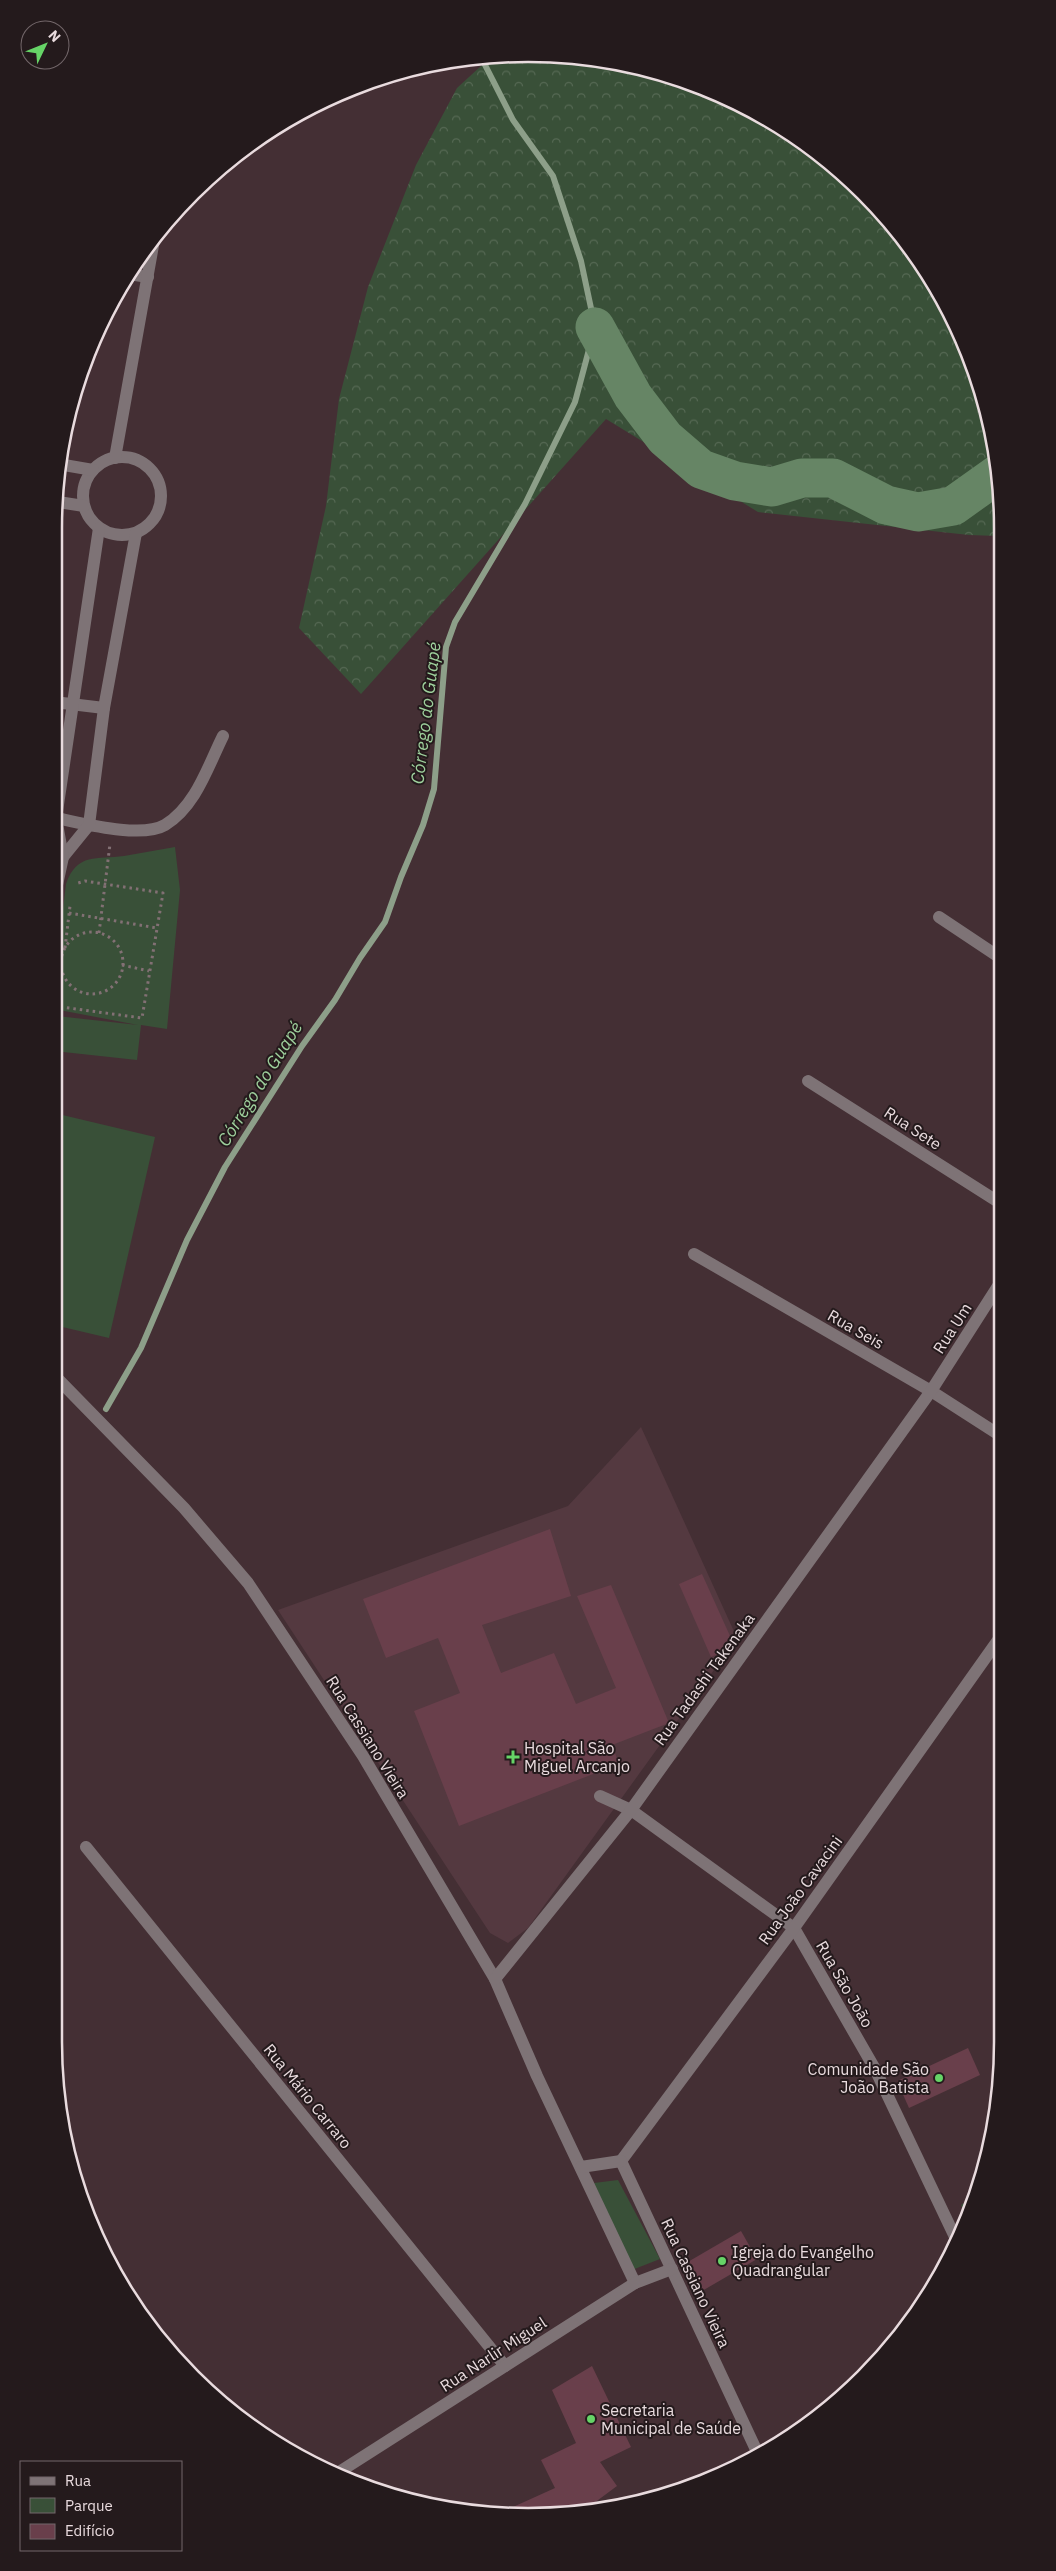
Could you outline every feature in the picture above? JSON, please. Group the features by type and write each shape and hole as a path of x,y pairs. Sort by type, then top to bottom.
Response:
{"street":[{"path":"115,458 152,255"},
{"path":"137,275 148,277"},
{"path":"115,458 127,458 140,462 150,469 161,492 160,505 156,517 147,527 136,533 123,536 110,534 99,528 90,518 84,506 83,493 86,481 93,470 103,462 115,458"},
{"path":"66,465 93,470"},
{"path":"63,503 84,506"},
{"path":"62,773 99,528"},
{"path":"63,857 89,825 104,708 136,533"},
{"path":"62,703 104,708"},
{"path":"62,819 89,825 145,831 165,825 196,793 223,736"},
{"path":"62,851 62,862"},
{"path":"939,917 994,954"},
{"name":"Rua Sete","path":"808,1081 994,1200"},
{"name":"Rua Seis","path":"694,1254 931,1391 994,1432"},
{"name":"Rua Um","path":"931,1391 994,1292"},
{"name":"Rua Cassiano Vieira","path":"62,1383 184,1508 248,1583 363,1756 495,1979 537,2076 635,2283"},
{"name":"Rua Tadashi Takenaka","path":"495,1979 631,1810 931,1391"},
{"name":"Rua João Cavacini","path":"621,2161 794,1928 994,1646"},
{"name":"Rua São João","path":"600,1796 631,1810 794,1928 875,2069 953,2232"},
{"name":"Rua Mário Carraro","path":"86,1846 505,2366"},
{"path":"581,2167 621,2161"},
{"name":"Rua Cassiano Vieira","path":"621,2161 755,2449"},
{"name":"Rua Narlir Miguel","path":"343,2470 635,2283 672,2269"}],"path":[{"path":"99,933 112,827"},
{"path":"62,1007 142,1018 163,893 80,881 71,888"},
{"path":"65,948 76,936 85,933 99,933 113,941 120,949 122,965 119,978 112,986 94,994 75,989 68,982 62,966 70,904"},
{"path":"69,913 157,928"},
{"path":"122,965 149,971"}],"shaded area":[{"name":"Hospital São Miguel Arcanjo","path":"641,1427 737,1638 528,1928 508,1943 490,1933 278,1610 568,1506"}],"green space":[{"path":"528,62 558,63 619,71 678,87 734,111 787,141 835,178 878,221 915,269 931,295 958,350 969,378 985,437 993,498 994,536 969,535 758,512 606,419 361,694 299,628 326,506 339,399 368,287 416,165 457,88 483,64"},
{"path":"175,847 180,890 167,1029 141,1025 137,1060 62,1052 62,1017 138,1025 62,1011 62,917 66,884 76,867 82,862 97,858 124,856"},
{"path":"62,1115 155,1137 109,1338 62,1327"},
{"path":"618,2180 660,2259 632,2270 594,2183"}],"building":[{"path":"550,1529 571,1596 482,1625 501,1673 554,1653 576,1704 616,1688 577,1596 611,1585 669,1723 612,1745 619,1764 459,1826 414,1711 460,1693 438,1638 386,1658 363,1599"},
{"path":"702,1574 735,1647 711,1657 679,1584"},
{"name":"Comunidade São João Batista","path":"968,2048 980,2075 909,2108 897,2081"},
{"name":"Igreja do Evangelho Quadrangular","path":"741,2231 757,2259 702,2291 686,2263"},
{"path":"592,2366 631,2447 600,2462 617,2486 592,2504 558,2508 511,2508 555,2488 541,2460 576,2443 552,2390"}],"waterway":[{"name":"Córrego do Guapé","path":"106,1409 141,1348 187,1240 225,1167 302,1046 335,1000 360,958 385,922 401,877 423,825 434,789 446,647 455,622 525,504 575,402 595,327 581,261 553,176 513,120 485,64"},
{"path":"595,327 633,396 665,438 701,469 735,481 772,487 802,478 833,478 886,505 918,512 953,506 991,479"}],"place":[{"name":"Hospital São Miguel Arcanjo","path":"513,1757"},
{"name":"Comunidade São João Batista","path":"939,2078"},
{"name":"Igreja do Evangelho Quadrangular","path":"722,2261"},
{"name":"Secretaria Municipal de Saúde","path":"591,2419"}]}
